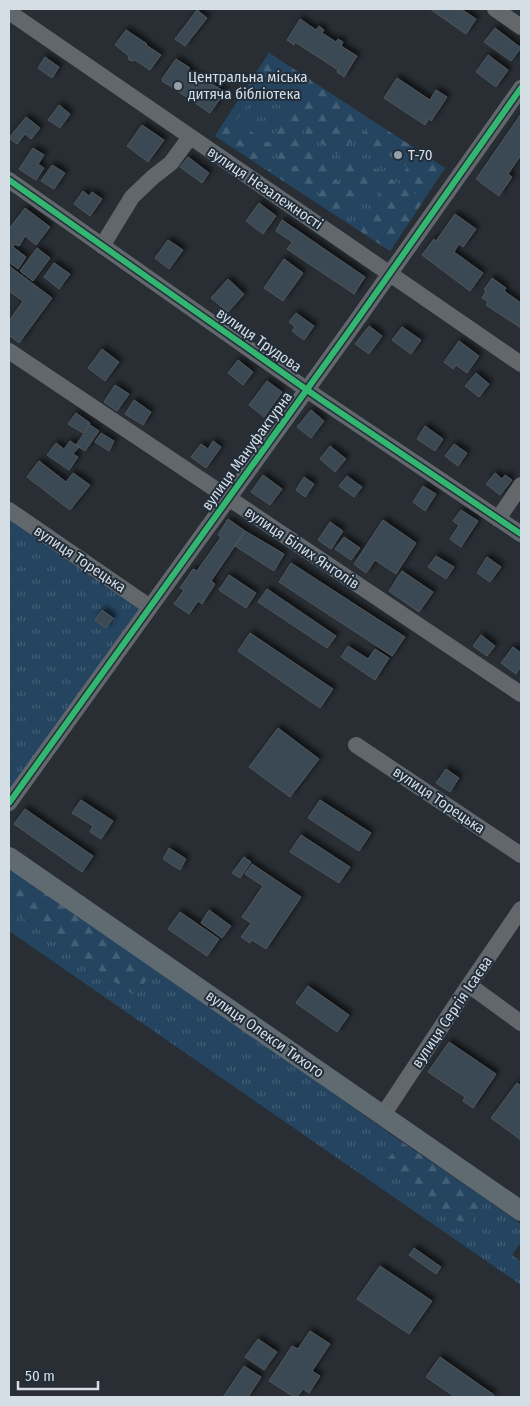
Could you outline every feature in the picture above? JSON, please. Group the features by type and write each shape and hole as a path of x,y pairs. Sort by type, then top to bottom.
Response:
{"main road":[{"name":"вулиця Олекси Тихого","path":"9,856 521,1211"}],"street":[{"path":"495,9 521,27"},
{"name":"вулиця Незалежності","path":"9,12 521,364"},
{"name":"вулиця Мануфактурна","path":"9,803 308,389 521,88"},
{"path":"102,246 132,197 171,163 190,137"},
{"name":"вулиця Трудова","path":"9,180 320,399 521,534"},
{"name":"вулиця Білих Янголів","path":"9,351 521,694"},
{"path":"498,519 521,485"},
{"name":"вулиця Торецька","path":"9,510 150,607"},
{"name":"вулиця Торецька","path":"356,744 521,855"},
{"name":"вулиця Сергія Ісаєва","path":"383,1115 521,909"},
{"path":"469,985 521,1023"}],"green space":[{"path":"269,53 445,168 390,251 215,136"},
{"path":"269,53 368,118 340,156 298,127 299,125 293,120 291,123 289,121 286,126 291,130 264,168 215,136","holes":["269,73 301,95 268,143 236,121"]},
{"path":"373,121 445,168 428,193 402,176 407,167 398,161 404,152 399,149 393,158 385,153 379,162 373,157 376,153 374,151 371,155 355,145"},
{"path":"295,132 332,158 271,165"},
{"path":"359,158 380,172 368,189 337,169 344,160"},
{"path":"336,161 309,198 268,171 269,169"},
{"path":"331,177 362,197 345,221 314,201"},
{"path":"391,179 424,200 390,251 356,228"},
{"path":"9,515 141,610 9,794"},
{"path":"9,868 155,968 135,996 9,908"},
{"path":"9,908 135,996 155,968 402,1142 382,1167 467,1227 486,1199 521,1224 521,1242 512,1255 521,1261 521,1285 9,931"},
{"path":"402,1142 486,1199 467,1227 381,1167"}],"building":[{"path":"430,9 461,9 476,19 466,34"},
{"path":"197,10 207,18 185,46 175,39"},
{"path":"300,19 316,30 319,26 324,30 322,33 336,42 338,39 343,42 341,46 357,56 344,77 337,72 338,70 295,42 294,45 287,40"},
{"path":"495,28 521,48 511,61 484,42"},
{"path":"126,30 161,55 150,70 135,60 129,60 128,55 115,45"},
{"path":"488,55 508,70 496,87 476,72"},
{"path":"45,57 59,67 52,78 38,68"},
{"path":"176,59 190,68 188,70 225,92 210,113 163,82 162,79"},
{"path":"397,78 430,100 436,90 447,97 431,121 429,119 425,125 384,98"},
{"path":"59,105 70,114 60,128 48,120"},
{"path":"521,114 521,155 508,174 512,177 499,196 476,179"},
{"path":"26,117 40,128 31,139 25,134 17,144 9,138"},
{"path":"142,125 164,140 148,162 127,146"},
{"path":"33,148 44,155 38,164 44,168 36,180 19,169"},
{"path":"188,157 209,173 202,183 180,167"},
{"path":"52,165 65,173 54,189 41,181"},
{"path":"83,191 89,196 92,192 102,199 90,216 74,204"},
{"path":"259,203 276,216 263,234 246,221"},
{"path":"25,208 50,227 36,245 25,236 19,246 14,244 13,247 26,257 18,269 9,262 9,229"},
{"path":"455,214 476,229 463,247 459,244 454,252 483,273 470,291 422,255 434,239 436,241"},
{"path":"282,220 365,277 354,294 287,249 292,242 276,231"},
{"path":"168,240 183,250 169,269 155,258"},
{"path":"37,248 50,258 33,281 20,271"},
{"path":"284,259 303,273 283,301 264,288"},
{"path":"54,263 70,274 59,289 44,277"},
{"path":"9,266 52,298 19,343 9,335 9,321 23,301 9,291"},
{"path":"492,278 506,288 504,291 521,303 521,328 486,305 488,302 482,298 486,291 484,290"},
{"path":"228,279 244,294 228,312 211,298"},
{"path":"296,313 314,326 304,340 292,331 295,327 289,322"},
{"path":"369,326 382,336 369,354 355,344"},
{"path":"402,327 421,340 411,354 392,340"},
{"path":"459,341 479,356 467,373 456,365 453,369 444,362"},
{"path":"102,349 119,362 105,381 88,368"},
{"path":"238,360 253,372 243,385 228,373"},
{"path":"476,373 489,384 479,397 465,386"},
{"path":"267,381 282,392 264,417 249,405"},
{"path":"115,385 129,394 117,411 104,402"},
{"path":"134,400 151,412 143,425 125,414"},
{"path":"311,410 324,421 311,438 297,427"},
{"path":"76,413 90,423 83,433 68,424"},
{"path":"90,425 99,431 85,451 76,445"},
{"path":"425,426 443,439 435,451 417,439"},
{"path":"101,433 114,441 109,451 95,442"},
{"path":"70,441 79,447 73,454 78,457 69,470 47,455 56,443 64,449"},
{"path":"213,441 221,447 206,468 191,457 201,444 208,449"},
{"path":"454,444 467,453 458,466 445,456"},
{"path":"330,446 346,459 335,472 320,459"},
{"path":"39,461 66,482 73,473 90,485 70,510 27,477"},
{"path":"495,473 502,479 505,475 512,480 500,495 486,484"},
{"path":"263,475 282,489 270,505 251,492"},
{"path":"347,476 362,487 354,497 339,486"},
{"path":"304,477 314,484 305,497 296,490"},
{"path":"423,486 436,494 425,511 413,502"},
{"path":"461,510 478,521 461,547 450,539 459,525 453,521"},
{"path":"228,519 245,531 211,581 215,584 202,604 198,601 189,614 174,604 184,590 180,588 193,569 197,571 221,537 218,535"},
{"path":"383,520 416,543 396,574 375,560 366,573 354,564"},
{"path":"330,522 343,531 331,549 318,540"},
{"path":"245,531 284,554 274,571 235,546"},
{"path":"344,537 360,548 351,560 335,549"},
{"path":"436,556 454,567 446,579 428,567"},
{"path":"487,557 501,567 490,582 477,573"},
{"path":"291,563 405,637 392,656 279,582"},
{"path":"402,571 433,592 419,612 389,591"},
{"path":"229,575 256,593 246,608 219,590"},
{"path":"267,589 336,636 327,648 258,602"},
{"path":"102,610 113,618 106,628 95,620"},
{"path":"250,633 333,689 320,708 238,651"},
{"path":"481,635 495,646 487,656 473,646"},
{"path":"348,646 368,659 375,649 389,658 375,680 341,657"},
{"path":"513,647 521,653 521,666 516,674 501,663"},
{"path":"278,728 319,759 290,797 249,767"},
{"path":"446,769 459,778 450,792 436,783"},
{"path":"81,800 113,821 101,839 90,832 93,826 72,813"},
{"path":"320,800 371,833 359,851 308,818"},
{"path":"25,809 93,856 82,872 14,824"},
{"path":"301,835 350,867 339,883 290,852"},
{"path":"169,848 186,859 180,870 163,859"},
{"path":"244,857 251,862 240,878 232,873"},
{"path":"252,864 301,897 266,949 252,940 250,943 241,937 251,923 242,917 263,886 245,874"},
{"path":"209,910 231,926 222,938 201,923"},
{"path":"180,912 219,939 207,956 168,929"},
{"path":"308,986 349,1015 337,1032 296,1003"},
{"path":"449,1042 496,1074 473,1108 463,1101 465,1097 428,1072"},
{"path":"517,1083 521,1086 521,1140 491,1118"},
{"path":"414,1248 441,1267 436,1274 409,1255"},
{"path":"380,1266 432,1301 409,1334 357,1299"},
{"path":"310,1331 330,1344 312,1371 320,1376 309,1393 303,1389 297,1397 294,1397 269,1381 292,1346 298,1349"},
{"path":"258,1339 277,1352 264,1370 245,1357"},
{"path":"440,1357 494,1395 492,1397 455,1397 426,1377"},
{"path":"244,1366 261,1377 248,1397 223,1397"}],"cycle path":[{"path":"9,803 352,327 521,88"},
{"path":"9,180 320,399 521,534"}],"place":[{"name":"Центральна міська дитяча бібліотека","path":"178,86"},
{"name":"Т-70","path":"398,155"}]}
